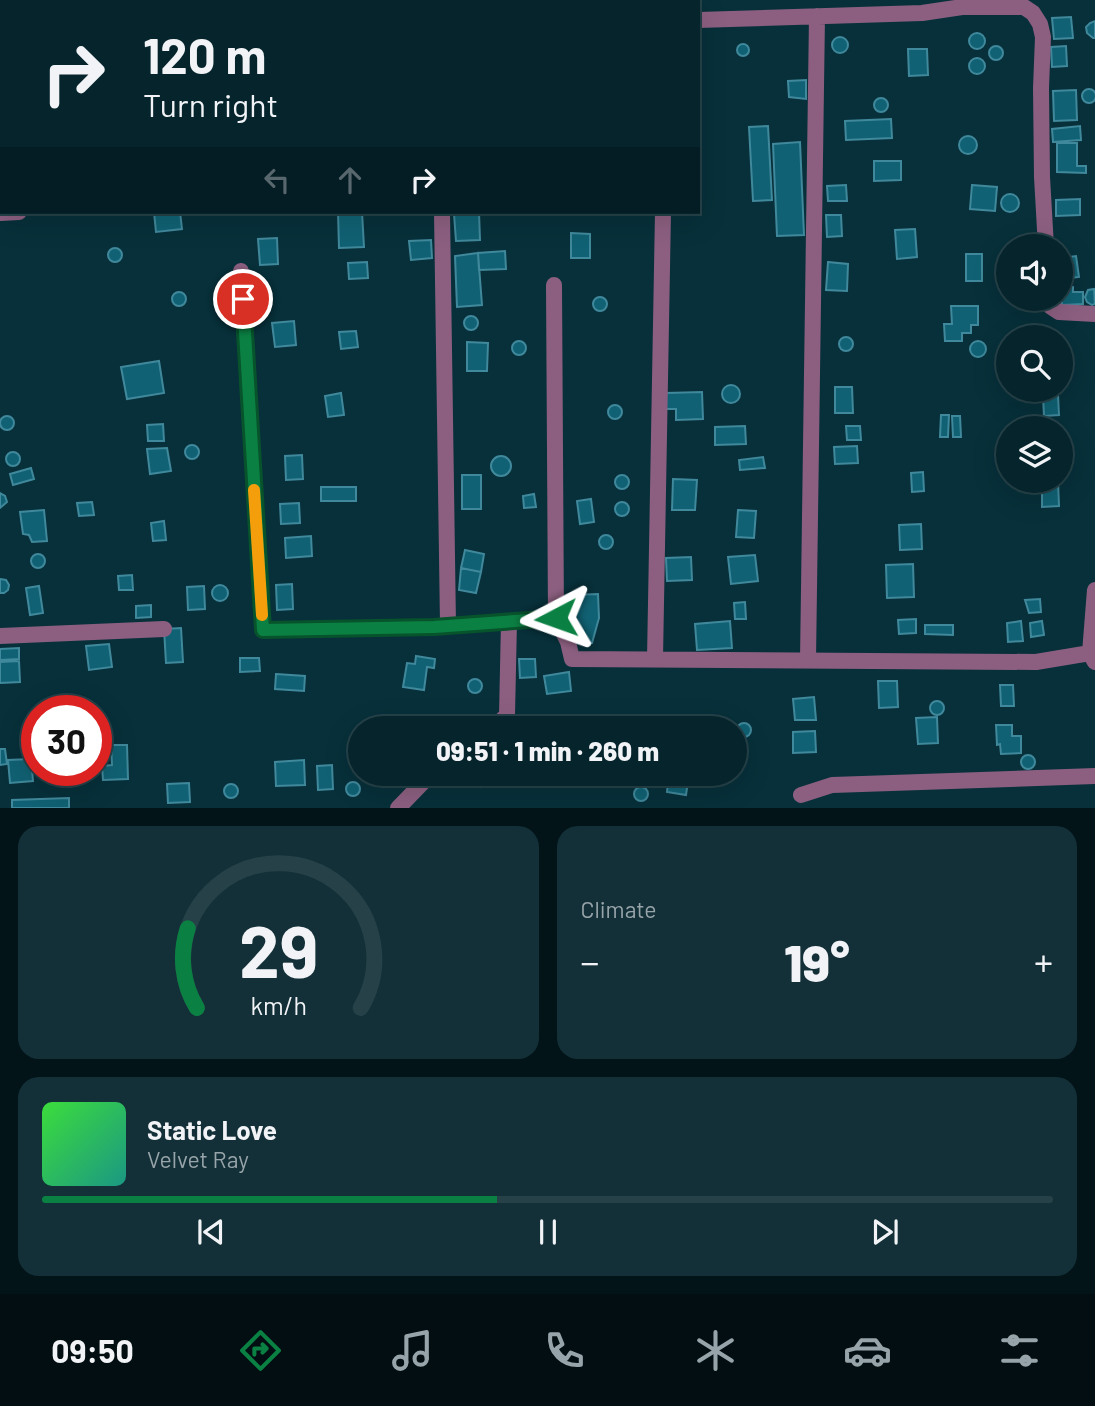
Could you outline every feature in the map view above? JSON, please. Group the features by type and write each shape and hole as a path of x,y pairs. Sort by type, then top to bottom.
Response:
{"street":[{"path":"700,20 922,13 962,7 1024,7 1033,13 1040,24 1043,37 1042,177 1045,234"},
{"path":"808,660 817,16"},
{"path":"442,214 448,625"},
{"path":"655,659 663,214"},
{"path":"241,271 263,630 448,625 556,618"},
{"path":"554,285 556,618 568,642 572,659 1037,662 1092,658 1095,590"},
{"path":"1058,311 1095,314"},
{"path":"506,716 509,621"},
{"path":"0,636 164,629"},
{"path":"801,795 831,785 1095,776"},
{"path":"398,807 419,786"}],"building":[{"path":"1071,17 1073,38 1054,39 1052,18"},
{"path":"1095,21 1093,38 1087,33 1086,27"},
{"path":"977,33 985,41 977,49 969,41"},
{"path":"840,37 848,45 840,53 832,45"},
{"path":"743,44 749,50 743,56 737,50"},
{"path":"993,46 999,46 1003,53 999,60 993,60 989,56 989,50"},
{"path":"1066,46 1067,66 1052,67 1051,47"},
{"path":"908,49 927,49 928,75 909,76"},
{"path":"974,58 980,58 985,66 983,72 974,74 969,69 969,63"},
{"path":"806,80 806,99 789,97 788,81"},
{"path":"1089,89 1094,91 1094,101 1089,103 1084,101 1082,96 1084,91"},
{"path":"1076,90 1077,120 1054,121 1053,91"},
{"path":"878,98 884,98 888,105 884,112 878,112 874,108 874,102"},
{"path":"891,119 892,138 846,140 845,121"},
{"path":"768,126 772,200 753,201 749,127"},
{"path":"1080,126 1081,140 1053,142 1052,129"},
{"path":"968,136 974,139 977,145 974,151 968,154 962,151 959,145 962,139"},
{"path":"800,142 804,235 777,236 773,144"},
{"path":"1057,143 1077,143 1077,166 1086,166 1086,173 1057,172"},
{"path":"874,161 901,161 901,180 874,181"},
{"path":"846,185 847,201 828,201 827,186"},
{"path":"972,185 997,187 995,211 970,209"},
{"path":"1010,194 1016,197 1019,203 1016,209 1010,212 1004,209 1001,203 1004,197"},
{"path":"1080,199 1080,215 1056,216 1056,200"},
{"path":"154,214 180,214 182,229 156,232"},
{"path":"338,214 362,214 364,247 339,248"},
{"path":"454,214 479,214 480,240 456,241"},
{"path":"826,215 841,215 842,236 827,237"},
{"path":"915,229 917,257 897,259 895,230"},
{"path":"571,233 590,234 590,258 571,258"},
{"path":"277,238 278,264 260,265 258,239"},
{"path":"431,240 432,258 411,260 409,241"},
{"path":"112,248 118,248 122,255 118,262 112,262 108,258 108,252"},
{"path":"505,251 506,269 479,270 478,253"},
{"path":"478,253 482,305 457,307 455,256"},
{"path":"966,254 982,254 982,281 966,281"},
{"path":"1073,256 1076,256 1079,277 1073,278"},
{"path":"367,262 368,278 349,279 348,263"},
{"path":"828,262 848,264 847,291 826,290"},
{"path":"1094,289 1095,304 1092,305 1085,297 1088,290"},
{"path":"176,292 182,292 186,299 182,306 176,306 172,302 172,296"},
{"path":"1073,292 1083,292 1083,304 1073,304"},
{"path":"597,297 603,297 607,304 603,311 597,311 593,307 593,301"},
{"path":"951,306 978,306 978,325 971,325 971,333 962,333 962,341 945,341 944,324 952,324"},
{"path":"468,316 474,316 478,323 474,330 468,330 464,326 464,320"},
{"path":"294,321 296,345 275,347 272,323"},
{"path":"356,331 358,347 341,349 339,332"},
{"path":"843,337 849,337 853,344 849,351 843,351 839,347 839,341"},
{"path":"516,341 522,341 526,348 522,355 516,355 512,351 512,345"},
{"path":"978,341 986,349 978,357 970,349"},
{"path":"467,342 488,343 487,371 467,371"},
{"path":"159,361 164,393 127,399 121,367"},
{"path":"731,385 737,388 740,394 737,400 731,403 725,400 722,394 725,388"},
{"path":"835,387 852,387 853,413 835,413"},
{"path":"702,392 703,419 676,420 676,409 666,409 666,393"},
{"path":"341,393 344,415 328,417 325,396"},
{"path":"1043,402 1058,402 1059,415 1044,416"},
{"path":"612,405 618,405 622,412 618,419 612,419 608,415 608,409"},
{"path":"941,415 949,415 948,437 940,437"},
{"path":"4,416 10,416 14,423 10,430 4,430 0,426 0,420"},
{"path":"952,416 960,416 961,437 953,437"},
{"path":"163,424 164,441 148,441 147,425"},
{"path":"745,426 746,444 715,445 715,427"},
{"path":"846,426 860,426 861,440 847,440"},
{"path":"189,445 195,445 199,452 195,459 189,459 185,455 185,449"},
{"path":"857,446 858,463 835,464 834,447"},
{"path":"167,448 171,471 150,474 147,449"},
{"path":"10,452 16,452 20,459 16,466 10,466 6,462 6,456"},
{"path":"302,455 303,479 286,480 285,456"},
{"path":"501,456 508,459 511,466 508,473 501,476 494,473 491,466 494,459"},
{"path":"763,457 765,468 740,470 739,460"},
{"path":"31,468 34,479 13,485 10,474"},
{"path":"923,472 924,491 912,492 911,473"},
{"path":"462,475 481,475 481,509 462,509"},
{"path":"619,475 625,475 629,482 625,489 619,489 615,485 615,479"},
{"path":"673,479 697,480 695,510 672,510"},
{"path":"321,487 356,487 356,501 321,501"},
{"path":"0,493 5,496 7,502 0,508"},
{"path":"1042,493 1058,493 1059,506 1042,507"},
{"path":"534,494 536,507 524,508 523,496"},
{"path":"591,499 594,522 580,524 577,501"},
{"path":"92,502 94,515 79,516 77,503"},
{"path":"619,502 625,502 629,509 625,516 619,516 615,512 615,506"},
{"path":"299,503 300,523 281,524 280,504"},
{"path":"44,510 47,541 32,542 29,535 23,534 20,512"},
{"path":"738,510 756,511 754,538 736,537"},
{"path":"164,521 166,540 153,541 151,523"},
{"path":"921,524 922,549 900,550 899,525"},
{"path":"603,535 609,535 613,542 609,549 603,549 599,545 599,539"},
{"path":"311,536 312,556 286,558 285,538"},
{"path":"465,550 484,554 481,572 461,568"},
{"path":"35,554 41,554 45,561 41,568 35,568 31,564 31,558"},
{"path":"755,555 758,581 731,584 728,557"},
{"path":"691,557 692,580 667,581 666,558"},
{"path":"913,564 914,597 887,598 886,565"},
{"path":"461,568 481,572 476,593 459,590"},
{"path":"132,575 133,590 119,590 118,576"},
{"path":"0,579 6,580 9,585 4,593 0,593"},
{"path":"292,584 293,609 277,610 276,585"},
{"path":"217,585 223,585 228,593 226,599 217,601 212,596 212,590"},
{"path":"39,586 43,613 30,615 26,588"},
{"path":"204,586 205,609 188,610 187,587"},
{"path":"598,594 599,618 592,643 574,643 573,595"},
{"path":"1040,599 1041,612 1029,613 1025,600"},
{"path":"745,602 746,619 735,619 734,603"},
{"path":"151,605 151,617 136,618 136,606"},
{"path":"916,619 916,633 899,634 898,620"},
{"path":"730,621 732,648 697,650 695,624"},
{"path":"1021,621 1023,641 1008,642 1007,623"},
{"path":"1042,621 1044,635 1031,637 1030,623"},
{"path":"925,625 953,625 953,635 925,634"},
{"path":"181,628 183,662 166,663 164,629"},
{"path":"109,644 112,667 89,670 86,646"},
{"path":"19,648 19,659 0,660 0,649"},
{"path":"416,656 435,659 434,668 427,667 424,690 403,687 407,663 415,664"},
{"path":"240,658 259,658 260,671 240,672"},
{"path":"519,659 535,659 536,677 520,678"},
{"path":"19,661 20,682 0,683 0,662"},
{"path":"569,672 571,691 547,694 544,676"},
{"path":"276,674 305,676 304,691 275,689"},
{"path":"472,679 478,679 482,686 478,693 472,693 468,689 468,683"},
{"path":"878,681 897,681 898,707 879,708"},
{"path":"1000,685 1013,685 1014,706 1001,706"},
{"path":"814,697 816,720 795,720 793,699"},
{"path":"934,701 940,701 944,708 940,715 934,715 930,711 930,705"},
{"path":"937,717 938,743 918,744 916,718"},
{"path":"747,723 751,727 751,733 747,737"},
{"path":"996,725 1012,725 1012,736 1021,736 1021,753 1001,754 1000,744 997,745"},
{"path":"815,731 816,752 793,753 793,732"},
{"path":"112,745 127,745 128,779 112,780"},
{"path":"0,749 5,749 7,764 0,765"},
{"path":"1025,755 1031,755 1035,762 1031,769 1025,769 1021,765 1021,759"},
{"path":"21,759 21,782 10,783 8,760"},
{"path":"304,760 305,785 276,786 275,762"},
{"path":"332,765 333,789 318,790 317,766"},
{"path":"189,783 190,802 168,803 167,784"},
{"path":"228,784 234,784 238,791 234,798 228,798 224,794 224,788"},
{"path":"348,784 360,786 360,792 356,796 350,796 346,792"},
{"path":"668,786 687,786 686,795 667,792"},
{"path":"638,787 644,787 648,794 644,801 638,801 634,797 634,791"},
{"path":"69,798 69,808 12,808 12,800"}],"slow traffic":[{"path":"254,490 262,615"}],"route":[{"path":"243,299 263,630 434,627 556,618"}]}
